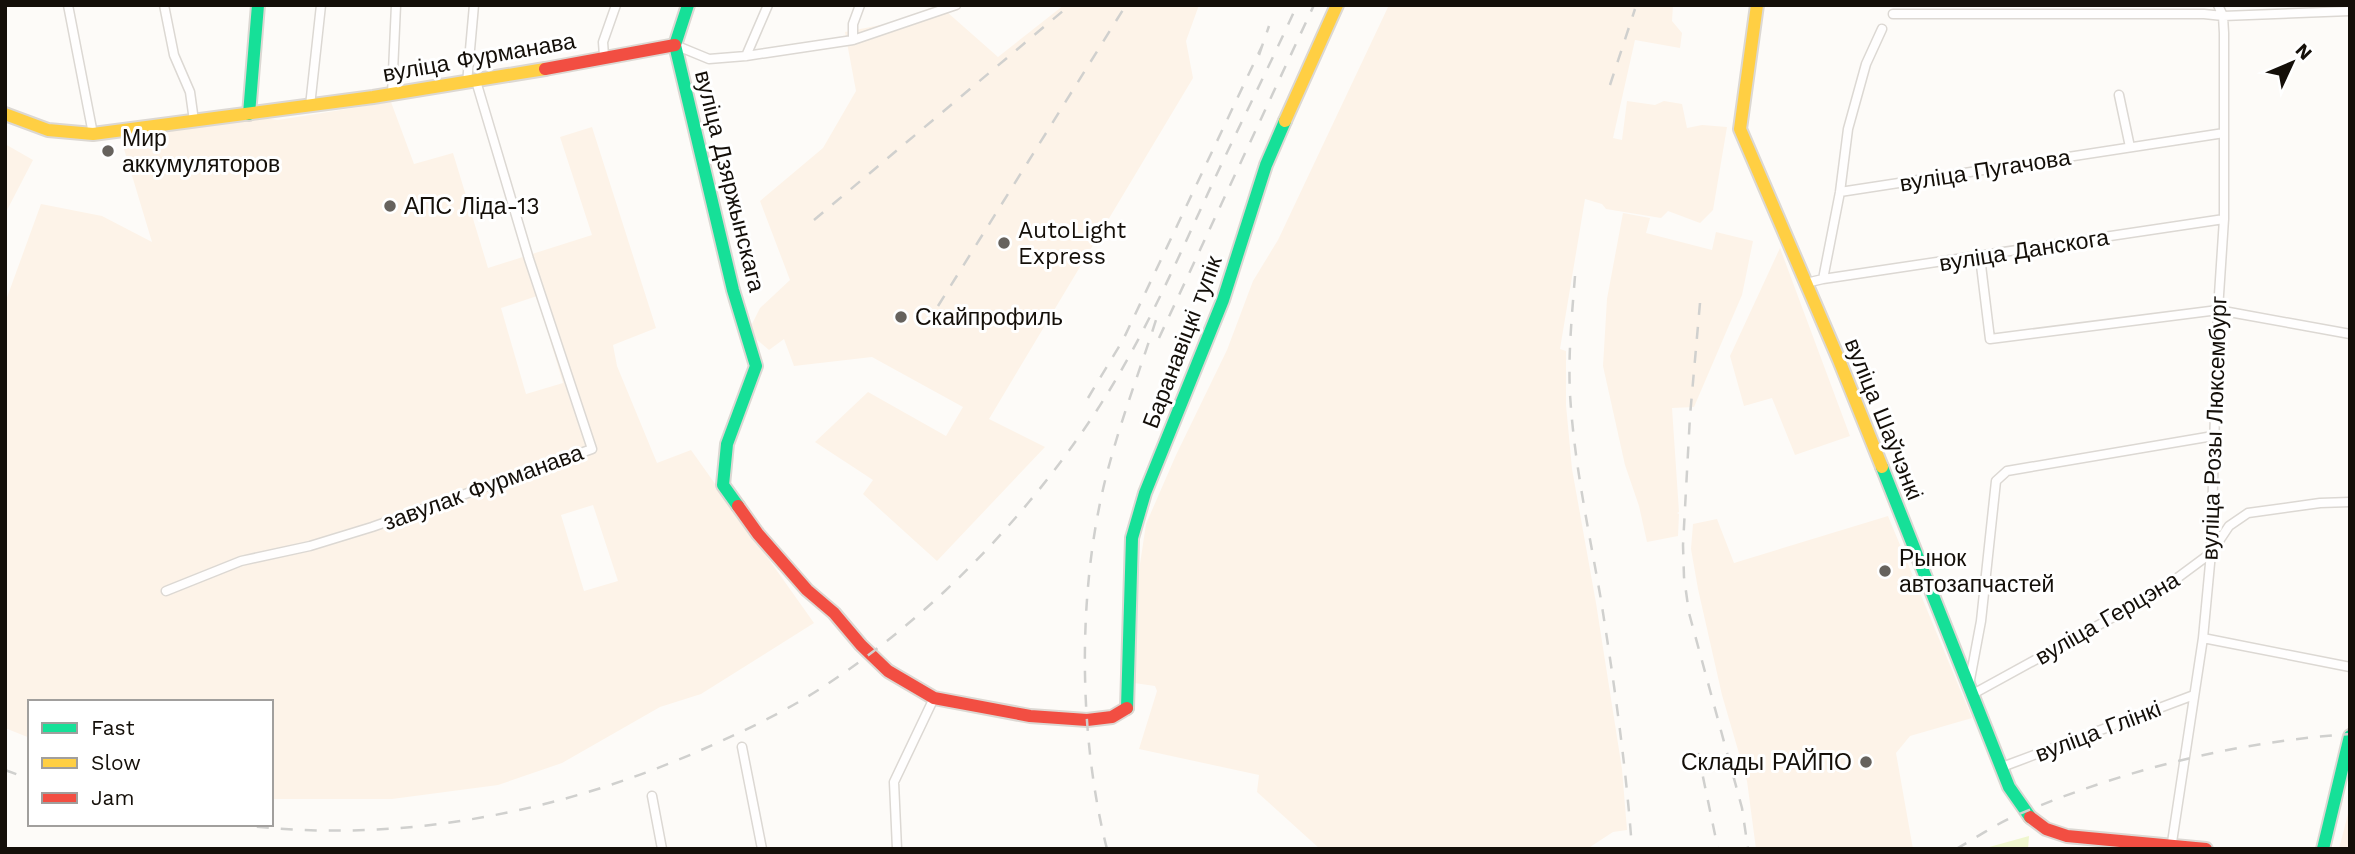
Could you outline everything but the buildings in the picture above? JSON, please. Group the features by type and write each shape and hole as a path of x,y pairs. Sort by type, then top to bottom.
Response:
{"street":[{"path":"68,5 93,134"},
{"path":"164,5 174,55 190,92 194,121"},
{"path":"249,114 258,5"},
{"path":"310,106 321,5"},
{"path":"391,94 396,5"},
{"path":"472,82 474,5"},
{"path":"604,56 603,42 615,5"},
{"name":"вуліца Дзяржынскага","path":"688,5 675,45 733,290 756,366 727,444 723,485 758,534 807,590 834,613 861,645 888,671 934,698"},
{"path":"746,56 768,5"},
{"path":"853,40 853,24 860,5"},
{"name":"Баранавіцкі тупік","path":"934,698 1030,716 1087,720 1112,717 1128,708 1132,538 1145,493 1223,300 1266,165 1337,5"},
{"name":"вуліца Шаўчэнкі","path":"1757,5 1740,130 1806,283 2009,787 2023,813 2034,824 2067,836 2171,847"},
{"name":"вуліца Розы Люксембург","path":"2171,847 2203,638 2211,553 2213,436 2224,219 2223,16 2218,5"},
{"path":"675,45 709,59 746,56 853,40 953,6"},
{"path":"1893,15 2204,13 2223,16 2350,11"},
{"path":"1806,283 1823,279 1840,192 1848,129 1866,64 1882,29"},
{"name":"вуліца Фурманава","path":"5,114 50,132 67,135 93,134 472,82 675,45"},
{"name":"завулак Фурманава","path":"166,591 241,561 310,546 372,527 593,449 472,82"},
{"path":"2119,96 2130,147"},
{"name":"вуліца Пугачова","path":"1840,192 2224,133"},
{"name":"вуліца Данскога","path":"1823,279 2224,219"},
{"path":"1980,257 1990,339 2218,310 2350,334"},
{"path":"1971,690 1996,481 2007,471 2213,436"},
{"name":"вуліца Герцэна","path":"1971,690 2157,593 2211,553 2230,526 2248,513 2320,503 2350,502"},
{"path":"2203,638 2350,667"},
{"name":"вуліца Глінкі","path":"2002,767 2194,695"},
{"path":"897,849 894,782 934,698"},
{"path":"2323,849 2350,736"},
{"path":"742,747 762,849"},
{"path":"652,796 662,849"},
{"path":"2171,847 2206,849"}],"shaded area":[{"path":"1064,5 1199,5 1186,41 1193,78 989,419 1045,447 937,561 863,494 873,480 815,442 868,392 946,436 963,407 872,357 794,366 784,339 769,350 754,337 752,324 760,308 790,280 760,201 823,148 856,91 845,32 947,12 998,57"},
{"path":"1389,5 1673,5 1672,21 1682,33 1680,48 1635,40 1613,138 1622,140 1627,101 1655,105 1664,101 1682,104 1687,128 1702,125 1727,127 1713,210 1700,223 1668,211 1661,218 1606,209 1602,204 1585,199 1560,349 1566,351 1566,405 1572,469 1622,769 1627,830 1613,832 1587,849 1320,849 1257,792 1259,775 1139,749 1157,691 1155,686 1134,683 1137,584 1146,524 1227,350 1253,281 1278,240"},
{"path":"391,102 414,164 453,153 488,268 592,235 560,137 592,127 656,328 613,345 617,366 657,463 691,450 814,623 701,694 660,707 562,763 498,785 392,799 273,799 273,700 28,700 28,737 5,728 5,303 41,204 102,216 152,242 121,139 257,117 278,120","holes":["537,296 563,383 526,394 501,308","593,505 618,581 584,591 561,515"]},
{"path":"5,144 33,160 5,214"},
{"path":"1623,213 1650,218 1646,233 1712,250 1716,232 1753,241 1742,295 1694,407 1672,408 1679,512 1678,536 1647,542 1639,506 1625,465 1603,366 1607,299"},
{"path":"1780,248 1850,436 1795,455 1772,398 1744,406 1730,356"},
{"path":"1888,516 1972,718 1910,736 1896,753 1913,849 1756,849 1747,781 1722,695 1698,589 1691,549 1693,524 1717,519 1734,563"},
{"path":"2350,806 2350,849 2339,849"}],"green space":[{"path":"2029,836 2028,849 1982,849"}],"railway":[{"path":"814,220 1070,5"},
{"path":"938,306 1126,5"},
{"path":"254,826 295,830 420,826 482,818 543,805 662,767 733,736 803,700 867,657 937,598 1002,533 1087,425 1124,366 1156,304 1297,5"},
{"path":"1159,338 1314,5"},
{"path":"1610,85 1635,9"},
{"path":"1259,55 1269,26"},
{"path":"1088,398 1123,340 1262,46"},
{"path":"1575,276 1570,364 1572,420 1615,693 1632,849"},
{"path":"1700,303 1690,416 1683,545 1684,577 1689,613 1742,808 1748,849"},
{"path":"1107,849 1097,804 1086,706 1085,655 1091,555 1110,462 1156,320"},
{"path":"1956,849 2017,815 2097,784 2138,772 2222,751 2350,734"},
{"path":"1698,753 1718,849"},
{"path":"5,770 28,778"}],"traffic: fast":[{"path":"249,114 258,5"},
{"path":"688,5 675,45 733,290 756,366 727,444 723,485 738,506"},
{"path":"1127,708 1132,538 1145,493 1223,300 1266,165 1285,121"},
{"path":"1882,467 2009,787 2030,817"},
{"path":"2323,849 2350,736"}],"traffic: slow":[{"path":"1285,121 1337,5"},
{"path":"1757,5 1740,129 1882,467"},
{"path":"5,114 48,130 93,134 373,97 545,69"}],"traffic: jam":[{"path":"545,69 675,45"},
{"path":"738,506 758,534 807,590 834,613 861,645 888,671 934,698 1030,716 1087,720 1112,717 1127,708"},
{"path":"2030,817 2046,829 2067,836 2206,849"}],"place":[{"name":"Мир аккумуляторов","path":"108,151"},
{"name":"АПС Ліда-13","path":"390,206"},
{"name":"AutoLight Express","path":"1004,243"},
{"name":"Скайпрофиль","path":"901,317"},
{"name":"Рынок автозапчастей","path":"1885,571"},
{"name":"Склады РАЙПО","path":"1866,762"}]}
